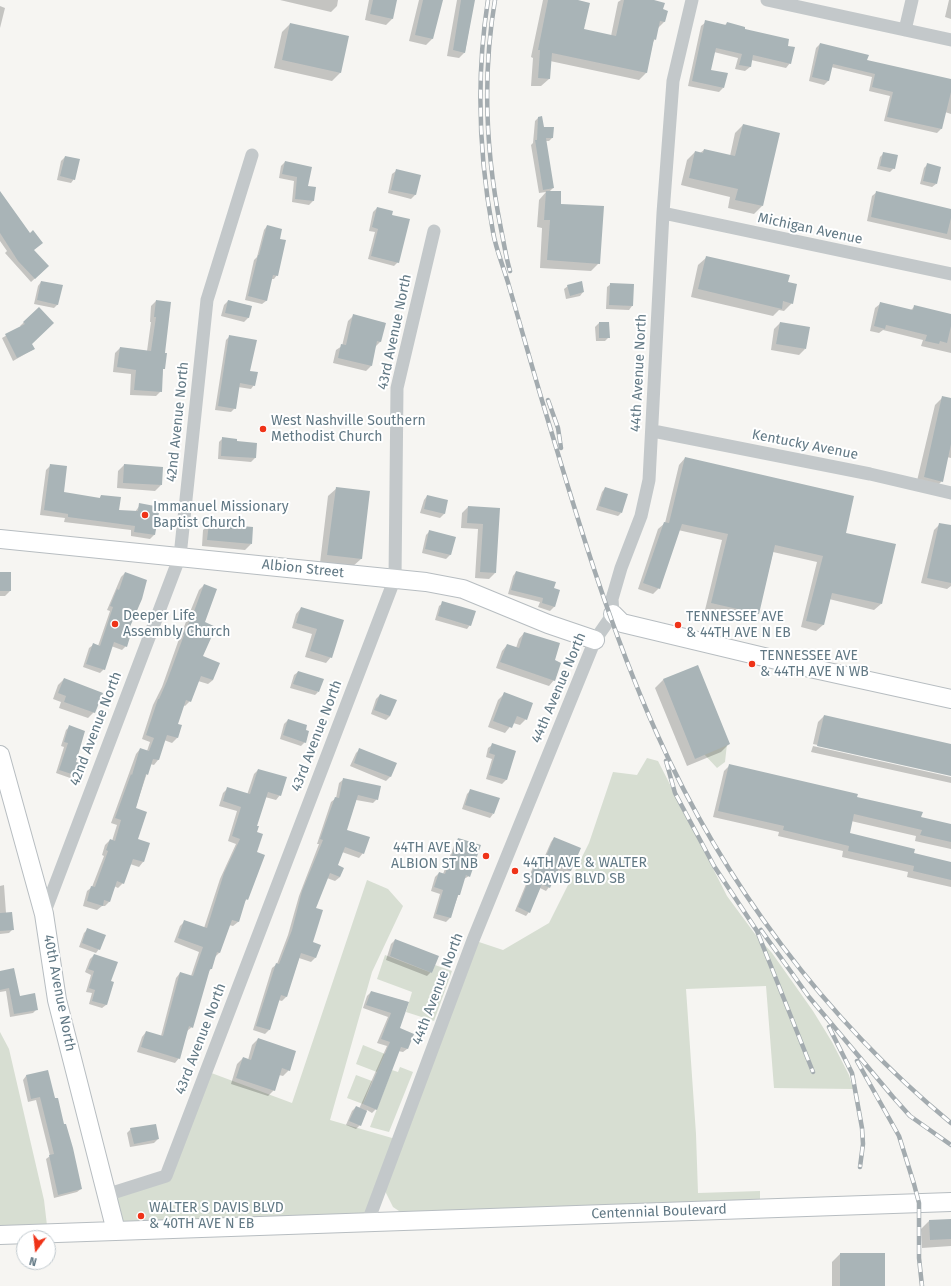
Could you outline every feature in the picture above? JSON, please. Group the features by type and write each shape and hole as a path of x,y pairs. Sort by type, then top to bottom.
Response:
{"street":[{"name":"44th Avenue North","path":"367,1224 473,940 596,640 603,627 611,619 613,614 612,599 621,568 641,516 649,480 653,431 662,213 673,81 692,0"},
{"path":"767,0 951,40"},
{"path":"905,30 912,0"},
{"name":"42nd Avenue North","path":"44,914 180,556 207,300 252,155"},
{"name":"Michigan Avenue","path":"662,213 951,274"},
{"name":"43rd Avenue North","path":"106,1195 166,1176 395,578 397,388 434,231"},
{"name":"Kentucky Avenue","path":"653,431 870,474 951,493"},
{"name":"Albion Street","path":"0,539 395,578 463,589 548,624 596,640"},
{"path":"613,614 622,623 810,668 951,699"},
{"name":"40th Avenue North","path":"0,755 44,914 57,1000 116,1231"},
{"name":"Centennial Boulevard","path":"0,1236 951,1202"}],"shaded area":[{"path":"727,744 725,762 717,768 704,754"},
{"path":"647,758 658,761 727,896 755,934 772,953 813,1011 832,1042 849,1075 853,1089 774,1088 766,986 686,989 696,1134 698,1193 760,1191 760,1209 402,1213 393,1207 382,1185 367,1224 116,1231 106,1195 166,1176 206,1071 292,1103 367,880 388,889 403,906 372,972 330,1120 399,1140 473,940 503,950 549,923 589,843 613,772 637,775"},
{"path":"385,955 432,973 435,965 452,971 434,1021 406,1012 412,992 377,979"},
{"path":"0,1032 9,1049 44,1200 48,1230 16,1230 16,1235 0,1235"},
{"path":"363,1045 385,1054 377,1072 356,1064"},
{"path":"400,1067 413,1072 389,1132 370,1127 392,1070 398,1072"},
{"path":"356,1075 372,1081 363,1104 347,1098"}],"building":[{"path":"373,0 397,0 393,19 370,14"},
{"path":"423,0 443,0 433,39 415,35"},
{"path":"461,0 475,0 465,53 453,50"},
{"path":"548,0 578,0 590,3 584,29 616,36 624,0 654,0 665,3 663,9 668,11 665,22 660,21 656,40 654,39 647,73 552,53 550,79 538,78 540,50 538,50"},
{"path":"705,20 726,25 727,22 745,27 745,29 789,39 788,46 795,47 791,64 753,55 751,67 739,65 742,54 716,48 711,70 728,73 724,88 692,81"},
{"path":"290,23 349,36 341,73 282,60"},
{"path":"820,43 869,55 867,60 951,79 951,92 942,129 887,117 893,92 872,87 875,74 833,64 829,81 812,77"},
{"path":"542,116 544,127 554,127 553,138 546,138 554,188 543,190 535,140 537,140 538,117"},
{"path":"743,124 780,133 763,206 735,200 738,189 689,178 695,151 703,153 704,149 735,156"},
{"path":"883,152 898,155 895,169 880,166"},
{"path":"65,156 80,159 75,180 60,176"},
{"path":"285,161 312,167 308,186 316,187 314,201 295,199 297,177 282,174"},
{"path":"927,163 941,167 937,184 923,181"},
{"path":"396,169 421,175 416,195 391,190"},
{"path":"0,191 30,233 33,230 43,243 34,250 49,266 35,279 18,261 0,233"},
{"path":"546,191 561,191 561,204 604,206 600,264 547,260 550,220 544,220"},
{"path":"876,191 951,209 951,218 947,234 871,217"},
{"path":"377,207 393,211 392,215 410,219 399,263 371,256 378,229 372,227"},
{"path":"267,225 282,229 280,239 286,240 278,276 273,275 267,301 248,296"},
{"path":"706,256 790,275 788,282 797,284 793,304 783,301 782,309 698,289"},
{"path":"41,281 63,285 58,305 37,300"},
{"path":"582,281 584,292 570,296 567,285"},
{"path":"610,283 634,284 633,306 609,305"},
{"path":"156,300 171,302 165,353 167,353 165,369 163,369 162,392 134,390 136,370 117,367 120,347 151,351 156,317 154,317"},
{"path":"228,300 252,306 249,318 225,313"},
{"path":"880,302 913,310 914,305 951,314 951,326 947,343 940,341 939,344 925,341 927,335 886,325 885,329 874,326"},
{"path":"39,307 54,323 32,344 35,349 17,358 5,334 25,324 23,322"},
{"path":"353,314 386,323 381,342 377,341 372,366 338,358 341,344 346,345"},
{"path":"599,322 609,322 610,338 599,338"},
{"path":"780,322 810,327 806,349 776,344"},
{"path":"229,335 257,340 250,371 258,372 255,386 240,383 236,409 218,406"},
{"path":"942,396 951,398 951,444 943,482 924,477"},
{"path":"222,437 237,439 237,441 257,443 256,458 221,456"},
{"path":"685,457 854,496 846,533 896,544 882,604 832,593 824,625 806,621 823,556 775,545 759,614 711,603 728,534 682,524 660,589 643,583 664,522 669,523"},
{"path":"50,464 67,466 64,492 100,498 101,495 121,497 119,510 138,511 139,503 160,507 155,535 134,532 135,526 68,517 68,514 44,510"},
{"path":"124,464 163,467 162,485 123,483"},
{"path":"336,487 370,491 362,559 327,555"},
{"path":"605,487 628,494 622,513 599,506"},
{"path":"427,495 448,500 445,514 424,509"},
{"path":"468,506 500,508 496,573 480,572 483,524 467,523"},
{"path":"209,523 253,527 252,544 207,540"},
{"path":"939,523 951,525 951,583 927,578"},
{"path":"429,530 456,537 451,555 425,549"},
{"path":"516,571 556,582 554,588 560,590 555,607 542,603 543,598 511,590"},
{"path":"0,572 11,572 11,591 0,591"},
{"path":"125,572 147,580 142,599 129,629 132,630 127,647 114,642 105,670 86,664 93,643 100,646 113,607 110,606 117,589 119,590"},
{"path":"204,584 217,589 205,622 216,627 203,656 220,663 213,680 201,676 191,702 186,700 178,724 182,725 178,738 167,735 159,760 153,759 148,775 146,774 136,808 147,812 138,839 150,843 144,862 133,859 124,884 117,881 110,902 104,900 103,906 87,901 91,886 95,887 108,851 106,850 110,839 115,841 121,820 115,818 131,774 132,775 140,748 149,751 154,738 146,735 158,699 167,681 184,635 183,634 192,617"},
{"path":"442,601 476,611 471,626 438,616"},
{"path":"301,607 344,620 332,658 310,651 317,629 296,623"},
{"path":"524,632 560,643 555,660 561,663 555,681 500,662 507,644 519,648"},
{"path":"698,665 730,744 695,759 663,679"},
{"path":"298,671 324,679 319,692 293,684"},
{"path":"64,678 103,693 95,713 64,702 66,696 58,693"},
{"path":"504,692 533,703 527,720 517,716 512,728 493,721"},
{"path":"380,694 397,700 390,716 374,710"},
{"path":"824,715 951,744 951,776 817,746"},
{"path":"288,719 307,725 306,730 309,731 306,743 283,735"},
{"path":"69,725 85,731 76,762 81,763 78,776 59,770 68,743 64,742"},
{"path":"492,743 516,751 507,780 489,775 495,755 489,753"},
{"path":"359,748 397,763 391,777 354,763"},
{"path":"729,764 858,794 857,797 923,812 921,817 951,824 951,842 920,835 922,830 854,814 850,833 915,849 914,853 951,862 951,880 913,871 914,866 848,851 849,846 783,830 784,826 718,811"},
{"path":"258,769 287,777 281,796 268,792 257,826 259,826 257,832 263,834 257,852 265,855 248,900 246,899 239,922 232,920 220,953 217,952 212,969 210,969 193,1028 189,1026 180,1059 141,1047 146,1031 163,1036 180,972 193,976 203,947 178,938 184,920 207,928 224,873 240,839 232,836 241,807 223,801 227,787 250,794"},
{"path":"343,778 381,786 378,800 358,795 347,830 370,837 364,854 345,847 338,865 344,868 340,877 330,873 316,908 323,910 313,942 321,945 316,958 301,953 287,997 281,995 270,1030 256,1026 276,963 279,964 292,930 302,891 323,840 320,839 335,797 339,798"},
{"path":"470,789 500,798 494,814 465,805"},
{"path":"554,837 581,848 571,871 560,866 550,888 542,884 530,913 518,907 536,862 543,864"},
{"path":"458,838 481,845 470,877 466,875 451,918 436,914 443,890 434,887 439,872 445,874"},
{"path":"12,912 14,930 0,931 0,913"},
{"path":"87,928 106,935 100,950 82,943"},
{"path":"395,939 439,956 432,973 390,956"},
{"path":"94,954 118,962 111,981 114,982 107,1005 92,1001 95,990 89,988 94,971 88,969"},
{"path":"14,968 20,996 35,993 38,1010 14,1014 9,988 0,990 0,971"},
{"path":"371,991 409,1002 400,1028 414,1034 408,1049 401,1047 377,1110 363,1104 390,1042 381,1039 391,1013 366,1005"},
{"path":"258,1038 296,1051 290,1071 282,1068 275,1091 236,1078 243,1057 251,1060"},
{"path":"48,1070 55,1098 58,1098 64,1124 66,1124 73,1148 82,1189 58,1195 49,1155 54,1154 40,1097 31,1099 26,1075"},
{"path":"356,1106 367,1111 361,1126 349,1121"},
{"path":"156,1124 159,1139 134,1144 130,1128"},
{"path":"951,1219 951,1239 930,1240 929,1220"},
{"path":"840,1253 885,1253 885,1286 840,1286"}],"railway":[{"path":"488,0 482,58 481,116 482,145 488,203 494,239 556,449 595,573 640,694 683,789 713,843 746,895 782,945 820,994 862,1040 905,1083 951,1123"},
{"path":"495,0 488,58 487,87 489,144 496,201 510,271"},
{"path":"548,400 558,428 561,448"},
{"path":"666,761 675,793 714,866 757,931 813,1072"},
{"path":"761,930 809,997 893,1097 910,1116 951,1145"},
{"path":"829,1027 852,1073 862,1128 863,1144 860,1167"},
{"path":"857,1061 899,1136 914,1184 919,1203 919,1258 922,1286"}],"place":[{"name":"West Nashville Southern Methodist Church","path":"263,429"},
{"name":"Immanuel Missionary Baptist Church","path":"145,515"},
{"name":"Deeper Life Assembly Church","path":"115,624"},
{"name":"TENNESSEE AVE & 44TH AVE N EB","path":"678,625"},
{"name":"TENNESSEE AVE & 44TH AVE N WB","path":"752,664"},
{"name":"44TH AVE N & ALBION ST NB","path":"486,856"},
{"name":"44TH AVE & WALTER S DAVIS BLVD SB","path":"515,871"},
{"name":"WALTER S DAVIS BLVD & 40TH AVE N EB","path":"141,1216"}]}
